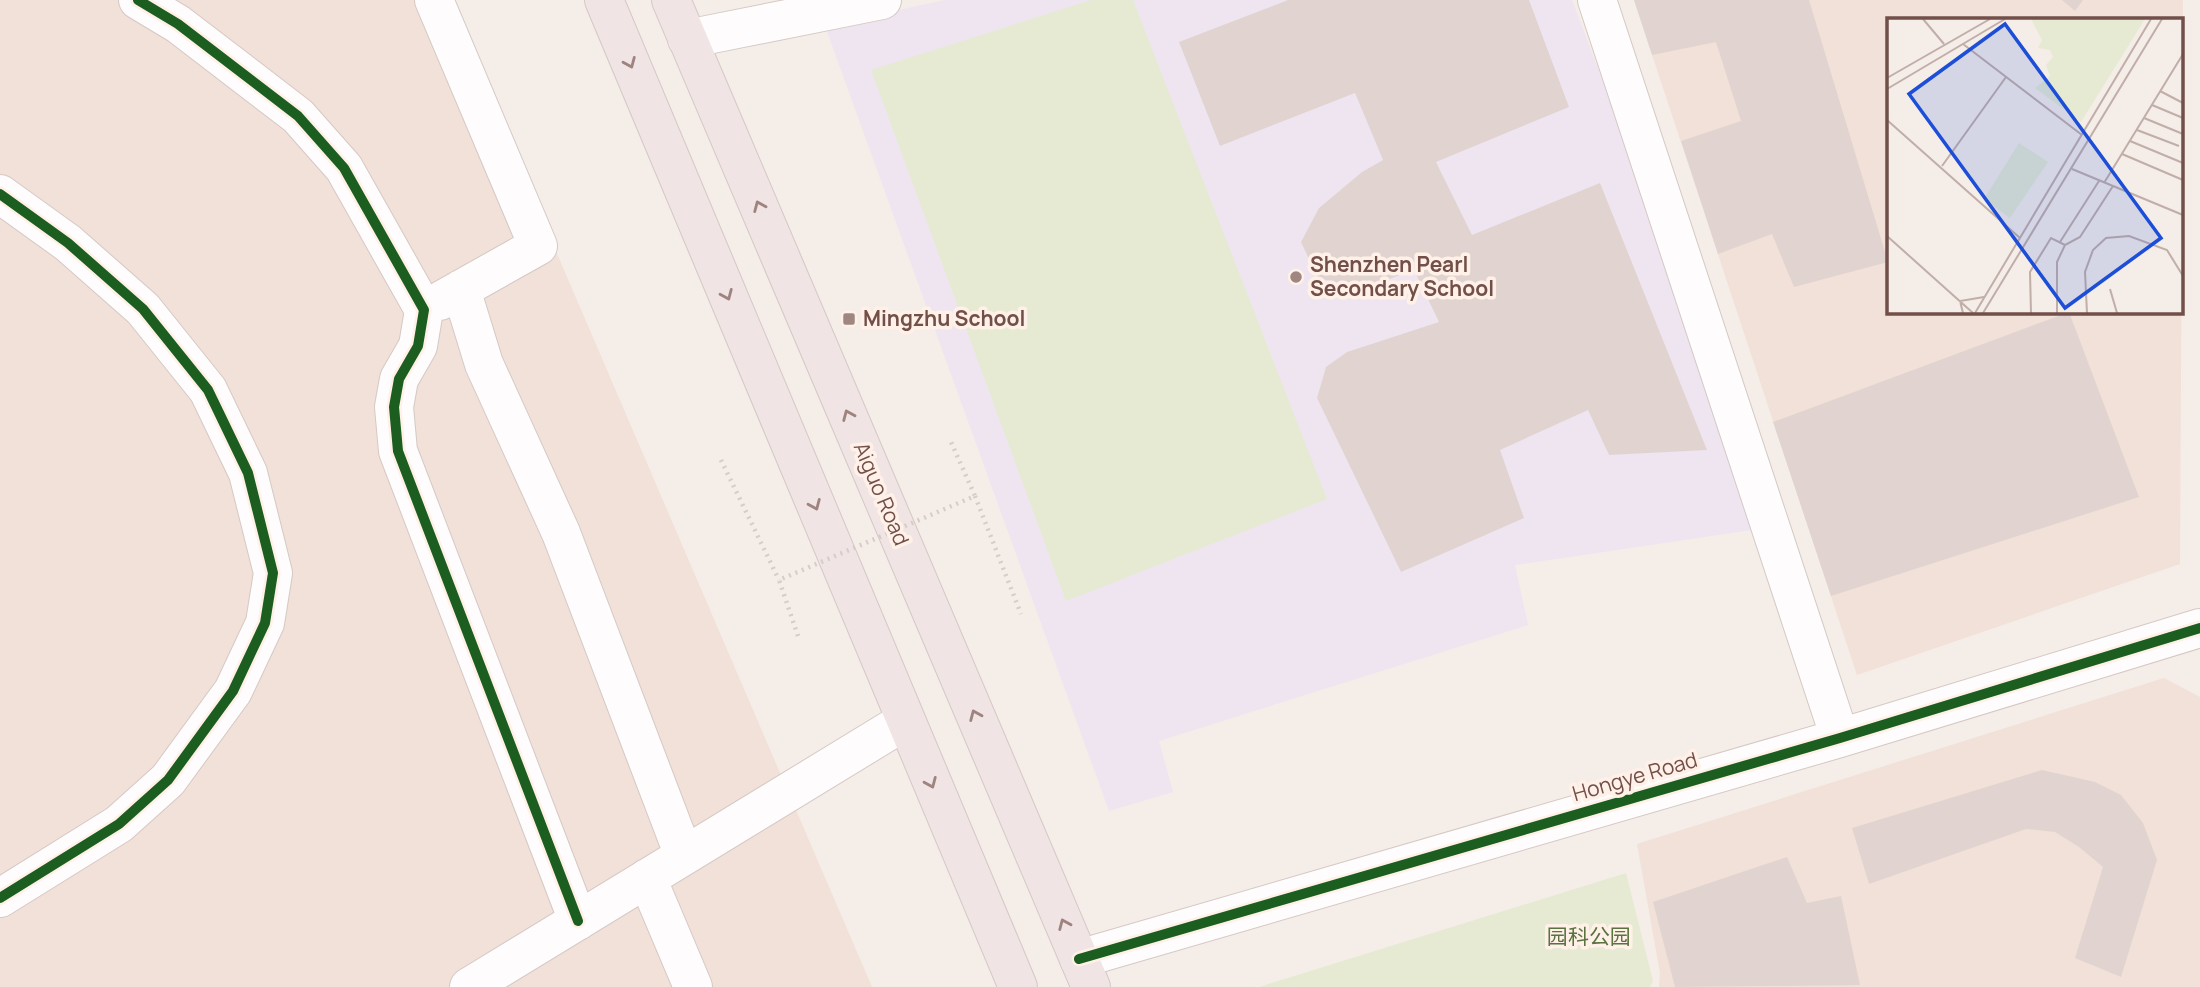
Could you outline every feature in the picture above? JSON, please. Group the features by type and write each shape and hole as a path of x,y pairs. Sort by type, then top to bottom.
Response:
{"highway":[{"path":"604,0 1018,987"},
{"name":"Aiguo Road","path":"671,0 1085,973"}],"street":[{"path":"138,0 178,24 298,116 344,168 424,310 418,346 399,379 394,407 398,451 578,921"},
{"path":"424,310 538,246 434,0"},
{"path":"687,39 882,0"},
{"path":"1597,0 1839,738"},
{"path":"0,194 68,243 143,309 208,390 248,473 273,573 265,623 233,691 168,780 119,824 0,898"},
{"path":"461,289 484,364 561,533 684,856"},
{"name":"Hongye Road","path":"1085,973 2200,628"},
{"path":"469,987 905,721"},
{"path":"647,878 693,987"}],"path":[{"path":"951,442 1021,614"},
{"path":"721,460 779,580 798,636"},
{"path":"779,580 975,496"}],"shaded area":[{"path":"0,0 448,0 872,987 0,987"},
{"name":"Shenzhen Pearl Secondary School","path":"945,0 1572,0 1772,527 1515,565 1528,625 1159,741 1173,792 1109,811 825,26"},
{"path":"1634,0 2183,0 2182,188 2182,18 1887,18 1887,313 2181,313 2180,564 1857,675"},
{"path":"2164,678 2200,697 2200,987 1659,987 1660,973 1637,844"}],"green space":[{"path":"1091,0 1133,0 1327,499 1066,601 871,70"},
{"name":"园科公园","path":"1626,873 1653,981 1650,987 1259,987"}],"building":[{"path":"1288,0 1529,0 1569,107 1436,162 1472,235 1600,183 1707,450 1609,455 1588,410 1500,450 1524,518 1401,572 1317,398 1326,367 1347,352 1439,322 1414,270 1362,289 1318,278 1301,242 1319,208 1362,172 1383,160 1355,93 1220,146 1179,42"},
{"path":"1634,0 1809,0 1887,262 1794,287 1772,234 1718,254 1681,141 1741,121 1716,42 1652,55"},
{"path":"2062,0 2083,0 2075,11"},
{"path":"2069,313 2139,497 1831,596 1773,422"},
{"path":"2042,770 2095,782 2121,795 2143,823 2157,860 2121,977 2075,958 2103,867 2055,832 2026,829 1869,884 1852,828"},
{"path":"1787,857 1807,903 1841,896 1860,985 1675,987 1653,902"}],"cycle path":[{"path":"138,0 178,24 298,116 344,168 424,310 418,346 399,379 394,407 398,451 578,921"},
{"path":"0,194 68,243 143,309 208,390 248,473 273,573 265,623 233,691 168,780 119,824 0,898"},
{"path":"1079,959 1840,738 2200,628"}],"place":[{"name":"Shenzhen Pearl Secondary School","path":"1296,277"},
{"name":"Mingzhu School","path":"849,319"}]}
